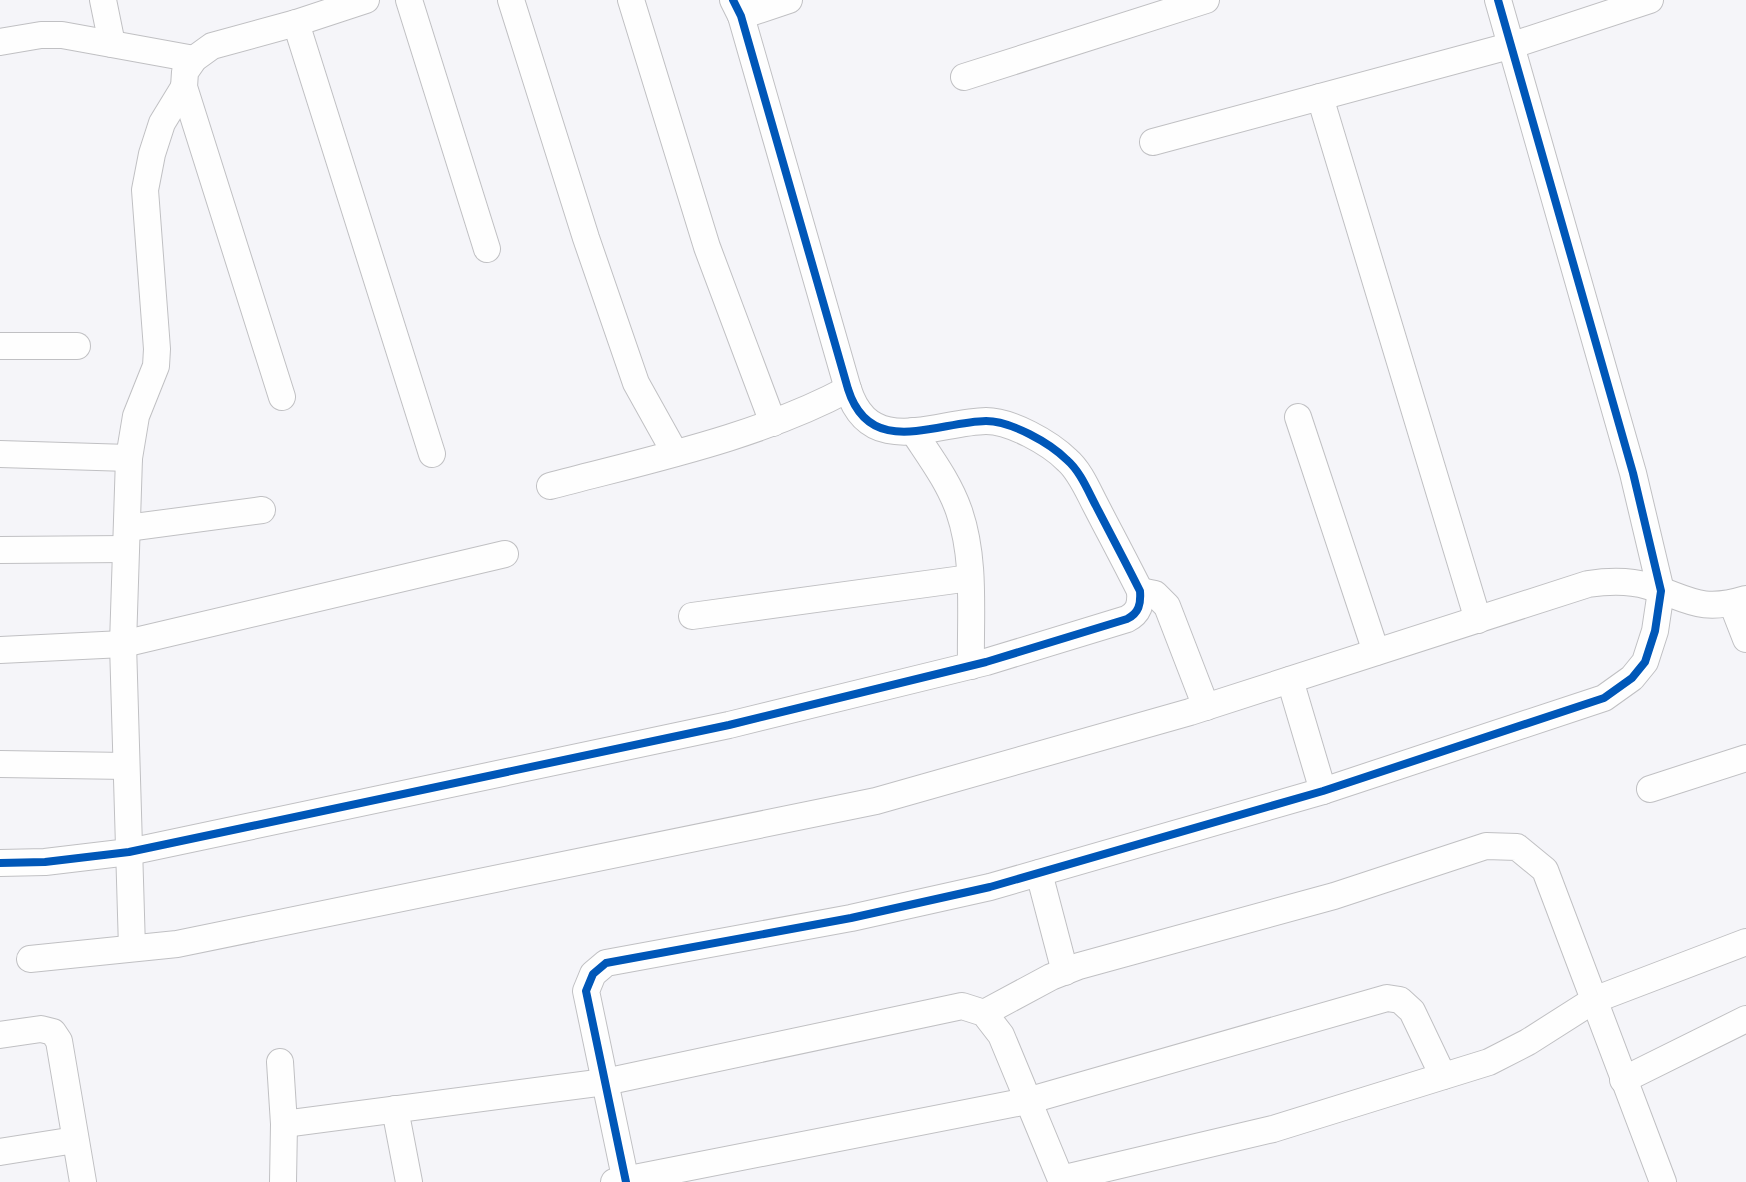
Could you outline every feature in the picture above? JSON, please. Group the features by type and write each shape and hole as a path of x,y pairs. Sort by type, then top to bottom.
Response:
{"street":[{"path":"103,0 112,44"},
{"path":"132,948 123,645 129,458 136,416 156,366 157,349 145,190 152,154 162,123 184,87 186,72 194,59 212,46 296,23 366,0"},
{"path":"409,0 487,249"},
{"path":"511,0 586,238 636,383 675,453"},
{"path":"631,0 707,247 773,423"},
{"path":"0,863 45,862 129,852 729,725 970,666 1135,615 1141,600 1140,591 1084,483 1068,460 1039,440 1010,425 987,421 927,431 897,431 875,426 860,415 852,402 737,8 789,0"},
{"path":"964,77 1206,0"},
{"path":"1443,1076 1412,1011 1400,1000 1387,998 1027,1101 622,1181 586,991 593,974 606,963 851,918 990,887 1323,791 1604,698 1632,678 1646,662 1655,632 1661,591 1633,473 1513,45 1498,0"},
{"path":"1153,142 1513,45 1650,0"},
{"path":"296,23 432,454"},
{"path":"0,42 41,35 62,35 194,59"},
{"path":"184,87 282,397"},
{"path":"1320,97 1478,620"},
{"path":"0,346 77,346"},
{"path":"550,486 675,453 773,423 813,408 848,389"},
{"path":"1298,417 1376,652"},
{"path":"913,431 942,474 958,510 967,539 970,578 970,666"},
{"path":"0,454 129,458"},
{"path":"0,550 127,539 262,510"},
{"path":"0,650 123,645 505,554"},
{"path":"692,616 970,578"},
{"path":"30,959 200,939 876,801 1206,707 1588,584 1615,580 1647,585 1683,600 1707,606 1739,601 1746,639"},
{"path":"1140,591 1155,594 1167,606 1206,707"},
{"path":"1290,680 1323,791"},
{"path":"1650,789 1746,758"},
{"path":"0,764 126,766"},
{"path":"984,1013 1051,977 1065,972 1334,896 1486,846 1517,847 1545,870 1663,1182"},
{"path":"1039,873 1065,972"},
{"path":"284,1124 604,1082 962,1006 984,1013 1001,1035 1061,1180 1273,1129 1489,1062 1528,1042 1594,1000 1746,942"},
{"path":"1623,1080 1746,1019"},
{"path":"0,1035 41,1029 53,1032 59,1041 83,1182"},
{"path":"280,1062 284,1124 283,1182"},
{"path":"395,1109 409,1182"},
{"path":"0,1152 75,1140"}],"cycle path":[{"path":"0,863 45,862 129,852 729,725 986,662 1127,619 1137,611 1140,591 1080,475 1060,453 1030,434 996,422 967,423 906,432 888,430 872,424 858,411 848,389 741,16 733,0"},
{"path":"626,1182 586,991 593,974 606,963 851,918 990,887 1323,791 1604,698 1632,678 1645,662 1655,631 1661,591 1633,473 1498,0"}]}
